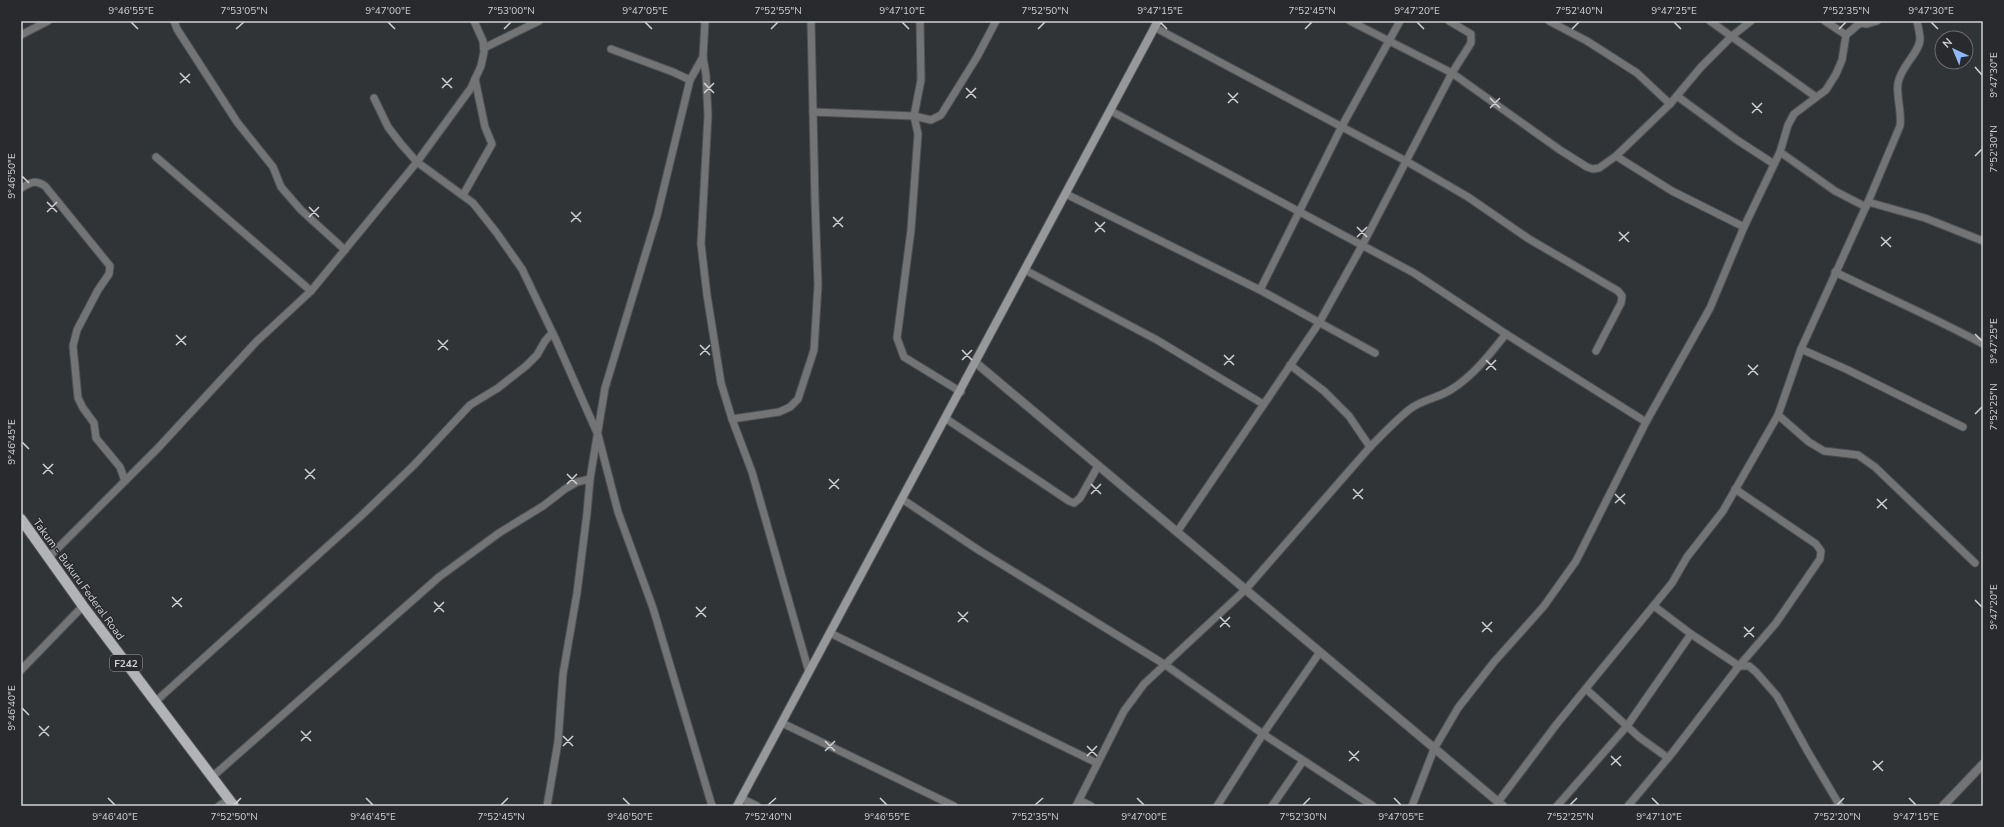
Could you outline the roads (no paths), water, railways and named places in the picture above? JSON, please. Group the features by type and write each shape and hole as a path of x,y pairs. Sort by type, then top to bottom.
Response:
{"main road":[{"path":"737,806 1156,24"},
{"name":"Takum - Bukuru Federal Road","path":"21,519 83,606 231,802"}],"street":[{"path":"21,35 48,21"},
{"path":"174,21 177,29 237,122 273,167 281,187 301,210 345,250"},
{"path":"49,557 125,481 256,342 310,291 417,162 476,79 481,66 484,48 483,41 474,21"},
{"path":"484,48 539,21"},
{"path":"705,21 703,57 706,75 708,115 702,244 707,295 720,375 732,419 752,472 809,672"},
{"path":"732,419 779,412 790,407 798,399 814,350 818,285 811,21"},
{"path":"920,21 922,80 914,116 918,134 911,230 897,338 904,357 960,392"},
{"path":"813,112 914,116 931,120 941,115 977,57 996,21"},
{"path":"1350,21 1452,73 1587,167 1593,169 1599,168 1616,156 1670,104 1701,67 1732,36 1751,21"},
{"path":"1260,290 1342,126 1400,21"},
{"path":"1177,532 1319,323 1363,244 1452,73 1472,38 1471,34 1467,30 1449,21"},
{"path":"1549,21 1587,41 1637,73 1670,104"},
{"path":"1710,21 1816,97"},
{"path":"1825,21 1846,35"},
{"path":"1412,806 1434,749 1458,708 1494,662 1544,606 1576,561 1593,530 1646,422 1710,308 1744,227 1780,152 1788,125 1794,114 1826,90 1839,67 1846,45 1846,35 1860,22 1867,24 1876,21"},
{"path":"976,362 1500,804 1556,725 1672,584 1687,557 1723,511 1778,416 1801,349 1867,204 1900,126 1902,115 1897,86 1904,66 1918,47 1920,40 1917,21"},
{"path":"1156,24 1406,161 1468,197 1529,239 1618,291 1622,296 1621,303 1596,351"},
{"path":"611,49 674,72 690,80"},
{"path":"547,806 558,742 563,674 579,579 590,479 598,435 600,412 605,388 657,216 690,80 703,57"},
{"path":"463,195 492,144 485,127 476,79"},
{"path":"1677,96 1737,140 1774,164"},
{"path":"374,98 388,127 417,162 473,203 522,269 598,435 618,512 653,608 712,806"},
{"path":"1110,111 1299,212 1363,244 1414,273 1506,334 1646,422"},
{"path":"1780,152 1835,191 1867,204 1925,218 1983,241"},
{"path":"1616,156 1672,191 1744,227"},
{"path":"156,157 310,291"},
{"path":"21,188 31,182 38,181 45,186 110,266 109,274 98,290 77,330 73,346 78,398 83,408 94,422 96,438 120,467 125,481"},
{"path":"1066,194 1260,290 1375,353"},
{"path":"1025,270 1157,340 1263,404"},
{"path":"1835,272 1913,310 1950,326 1983,344"},
{"path":"155,702 361,516 414,465 470,405 498,388 526,366 537,355 545,341 552,333"},
{"path":"1091,806 1078,803 1124,711 1144,684 1246,589 1370,447 1410,409 1424,400 1451,390 1464,380 1484,362 1506,334"},
{"path":"1801,349 1848,370 1963,427"},
{"path":"1290,365 1324,391 1349,416 1370,447"},
{"path":"1778,416 1809,442 1824,451 1858,455 1875,466 1975,563"},
{"path":"945,418 1074,503 1080,498 1098,466"},
{"path":"212,776 439,577 499,533 543,506 565,489 577,482 590,479"},
{"path":"1628,806 1668,758 1739,666 1776,623 1820,559 1821,551 1816,544 1735,490"},
{"path":"902,499 980,551 1164,664 1263,734 1373,806"},
{"path":"21,670 83,606"},
{"path":"1654,606 1691,634 1739,666 1749,666 1756,672 1777,696 1840,806"},
{"path":"830,633 1097,763"},
{"path":"1557,806 1627,726 1691,634"},
{"path":"1221,805 1263,734 1320,652"},
{"path":"1586,689 1627,726 1668,758"},
{"path":"782,723 954,806"},
{"path":"1272,806 1303,761"},
{"path":"1943,806 1983,764"},
{"path":"741,798 757,806"},
{"path":"219,806 231,802"}]}
